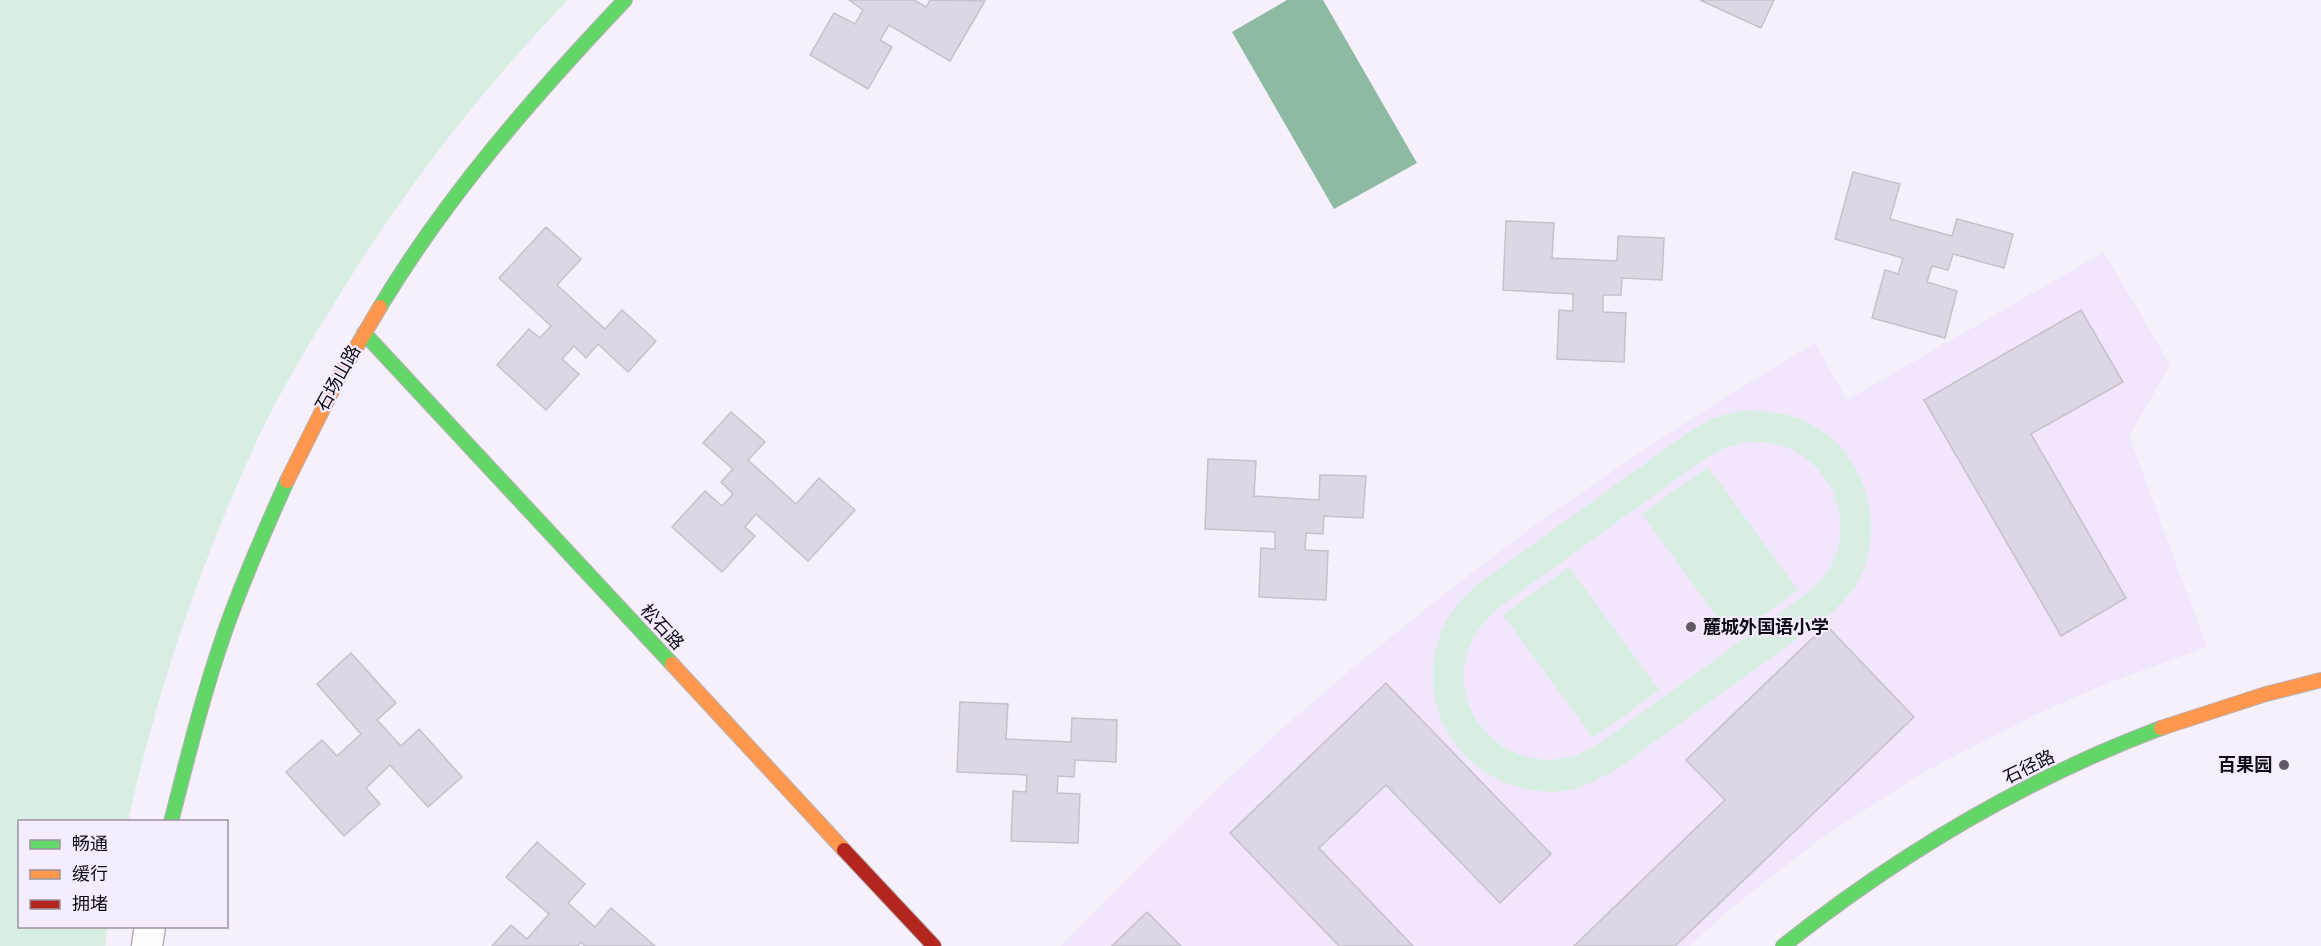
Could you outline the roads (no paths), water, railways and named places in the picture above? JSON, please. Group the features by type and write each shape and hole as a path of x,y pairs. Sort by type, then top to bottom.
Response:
{"street":[{"name":"石场山路","path":"171,820 181,774 215,658 256,544 296,457 364,333 390,290 444,211 503,135 565,62 625,0"},
{"name":"松石路","path":"364,333 934,946"},
{"name":"石径路","path":"1783,946 1833,907 1904,858 1978,813 2054,774 2133,739 2214,710 2321,680"},
{"path":"147,946 150,928"}],"place":[{"name":"麓城外国语小学","path":"1691,627"},
{"name":"百果园","path":"2284,765"}]}
